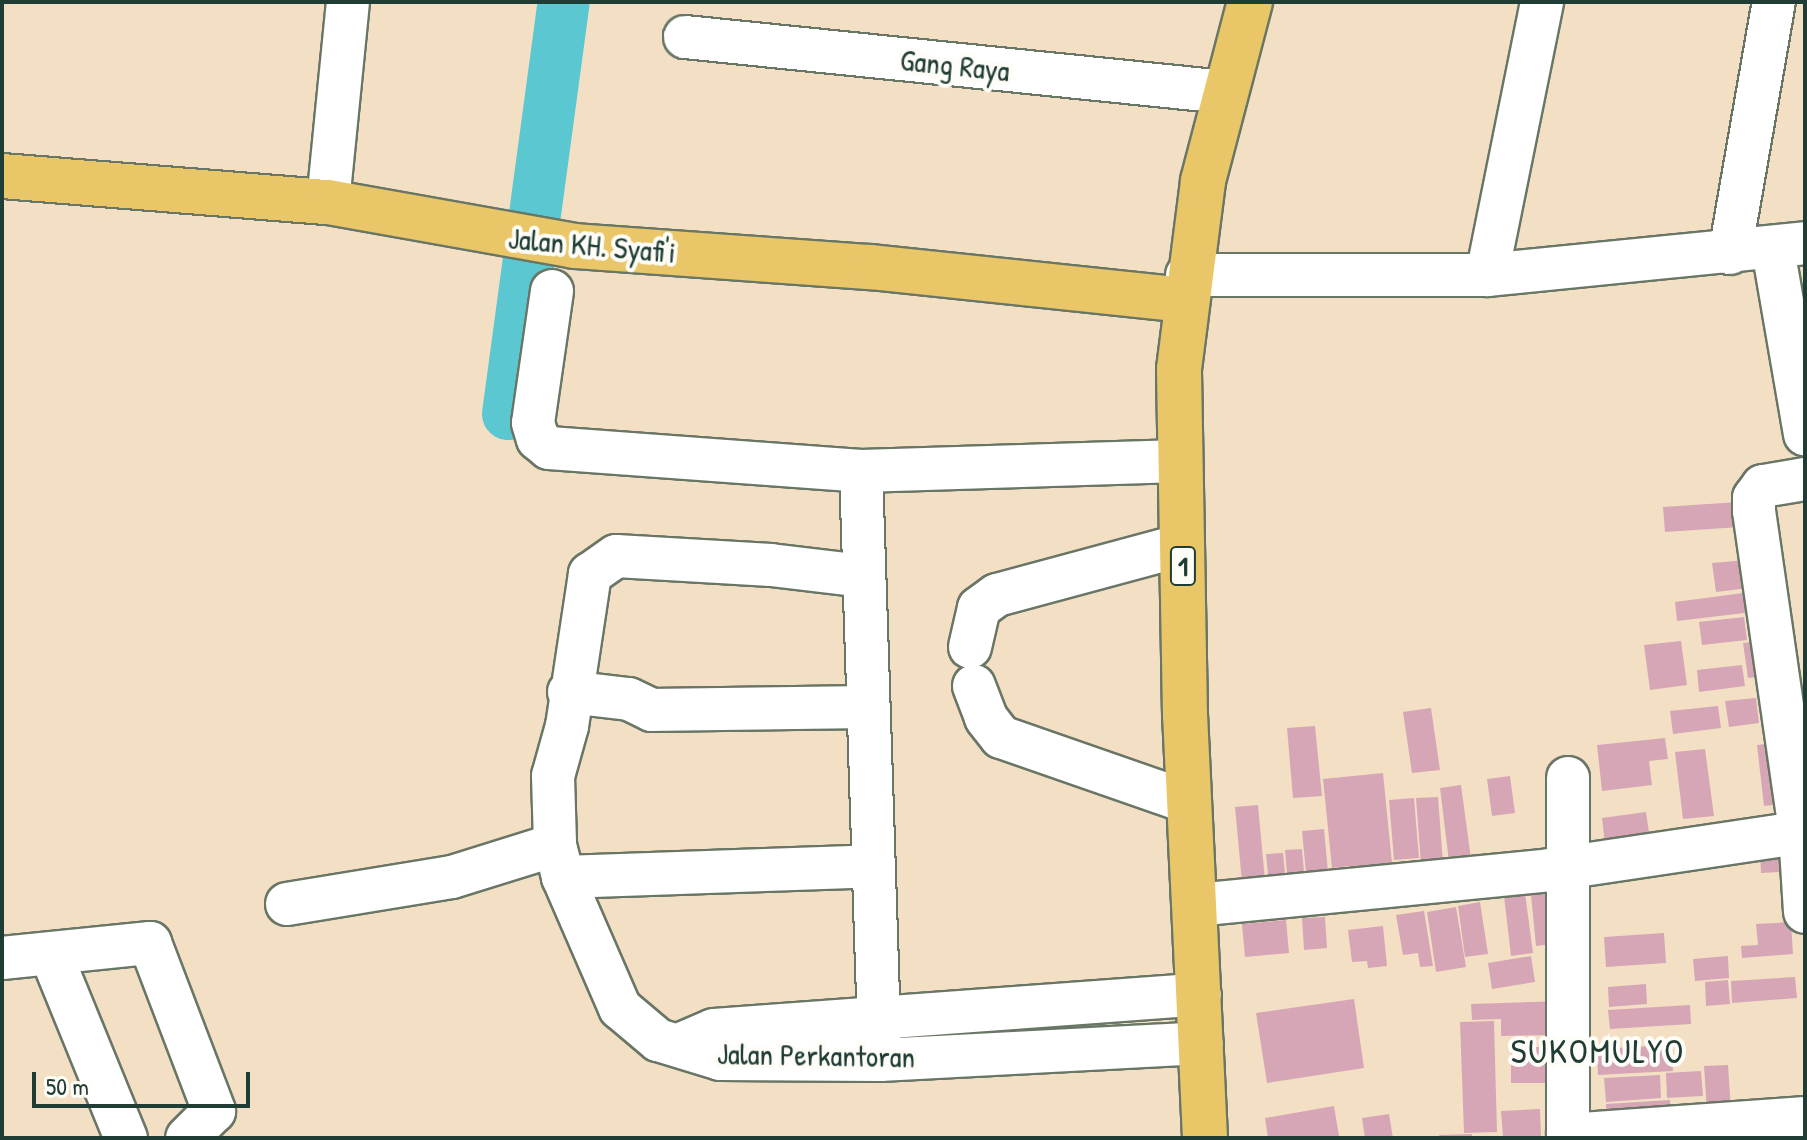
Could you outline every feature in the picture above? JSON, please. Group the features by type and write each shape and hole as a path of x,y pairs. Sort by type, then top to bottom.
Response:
{"main road":[{"name":"1","path":"1205,1138 1190,803 1180,461 1186,288 1225,92 1250,2"},
{"name":"Jalan KH. Syafi'i","path":"2,176 328,202 496,236 574,246 1186,288"}],"street":[{"path":"328,202 348,2"},
{"path":"1487,275 1542,2"},
{"path":"1730,253 1774,2"},
{"name":"Gang Raya","path":"685,37 1225,92"},
{"path":"1186,288 1487,275 1789,246 1805,434"},
{"path":"552,291 533,423 538,439 549,448 861,471 1180,461"},
{"path":"861,471 865,707 880,1060"},
{"path":"1805,479 1763,486 1754,498 1802,832 1805,912"},
{"path":"1182,545 997,595 979,608 972,667 986,718 1001,737 1190,803"},
{"path":"559,861 553,776 568,709 590,574 616,556 863,576"},
{"path":"568,709 629,699 652,710 865,707"},
{"path":"1568,778 1568,1137 1805,1118"},
{"path":"1195,905 1570,867 1802,832"},
{"path":"287,904 559,861 874,866"},
{"name":"Jalan Perkantoran","path":"559,861 620,1008 658,1040 681,1044 720,1059 880,1060 1202,1043"},
{"path":"2,958 52,957 150,943 156,951 214,1111 187,1138"},
{"path":"52,957 126,1138"},
{"path":"681,1044 714,1030 878,1014 1200,994"},
{"path":"1046,1004 1048,1050"},
{"path":"944,1010 947,1056"}],"building":[{"path":"1738,502 1740,527 1665,532 1663,507"},
{"path":"1746,560 1749,588 1716,592 1712,563"},
{"path":"1751,592 1753,612 1677,621 1675,602"},
{"path":"1744,617 1747,640 1702,645 1699,622"},
{"path":"1768,640 1773,675 1748,678 1743,643"},
{"path":"1681,641 1687,685 1650,690 1644,645"},
{"path":"1742,665 1745,686 1699,692 1697,670"},
{"path":"1756,698 1759,723 1729,727 1725,701"},
{"path":"1718,706 1721,728 1673,734 1670,711"},
{"path":"1431,708 1440,770 1412,773 1403,712"},
{"path":"1315,726 1322,796 1293,798 1287,728"},
{"path":"1665,738 1668,759 1649,761 1652,785 1602,791 1597,745"},
{"path":"1783,742 1790,803 1764,806 1757,745"},
{"path":"1705,749 1714,816 1683,819 1675,752"},
{"path":"1383,773 1392,863 1376,865 1377,875 1351,877 1350,866 1332,868 1323,779"},
{"path":"1510,776 1515,813 1492,816 1487,779"},
{"path":"1461,785 1471,859 1449,862 1440,788"},
{"path":"1438,797 1443,863 1421,864 1416,798"},
{"path":"1414,798 1419,858 1394,860 1389,800"},
{"path":"1258,805 1266,891 1243,893 1235,807"},
{"path":"1646,812 1650,839 1605,844 1602,818"},
{"path":"1324,829 1329,882 1307,884 1302,831"},
{"path":"1302,849 1305,883 1288,885 1285,850"},
{"path":"1795,849 1796,871 1761,873 1760,852"},
{"path":"1283,853 1286,883 1269,884 1266,854"},
{"path":"1525,893 1533,953 1511,956 1504,896"},
{"path":"1556,893 1560,943 1536,946 1531,895"},
{"path":"1480,902 1488,954 1465,957 1458,906"},
{"path":"1456,907 1466,967 1436,972 1427,912"},
{"path":"1424,911 1433,966 1420,967 1418,953 1403,955 1396,915"},
{"path":"1325,917 1327,948 1304,950 1302,918"},
{"path":"1286,920 1289,953 1245,957 1242,924"},
{"path":"1791,922 1793,954 1742,958 1741,946 1758,945 1756,924"},
{"path":"1383,926 1387,966 1368,968 1367,961 1352,962 1348,930"},
{"path":"1664,933 1666,963 1606,967 1604,937"},
{"path":"1531,956 1535,982 1492,989 1488,963"},
{"path":"1728,956 1729,978 1695,981 1693,959"},
{"path":"1795,977 1797,998 1732,1003 1731,981"},
{"path":"1728,980 1730,1004 1706,1006 1705,982"},
{"path":"1646,984 1647,1004 1609,1007 1608,987"},
{"path":"1354,999 1364,1068 1267,1083 1256,1013"},
{"path":"1561,1001 1562,1035 1501,1036 1501,1019 1472,1020 1471,1004"},
{"path":"1690,1005 1691,1024 1610,1029 1608,1010"},
{"path":"1494,1021 1497,1132 1464,1133 1460,1022"},
{"path":"1671,1045 1673,1071 1598,1075 1597,1049"},
{"path":"1511,1047 1554,1047 1555,1083 1511,1083"},
{"path":"1728,1065 1731,1110 1707,1111 1704,1066"},
{"path":"1701,1071 1703,1096 1667,1098 1666,1073"},
{"path":"1660,1075 1661,1098 1606,1102 1604,1078"},
{"path":"1670,1100 1671,1119 1607,1124 1606,1104"},
{"path":"1334,1106 1339,1136 1268,1138 1265,1118"},
{"path":"1540,1109 1541,1136 1503,1137 1501,1111"},
{"path":"1389,1114 1393,1138 1365,1138 1362,1118"},
{"path":"1472,1134 1472,1138 1440,1138 1439,1135"}],"waterway":[{"path":"508,414 564,2"}],"district":[{"name":"SUKOMULYO","path":"1598,1052"}]}
